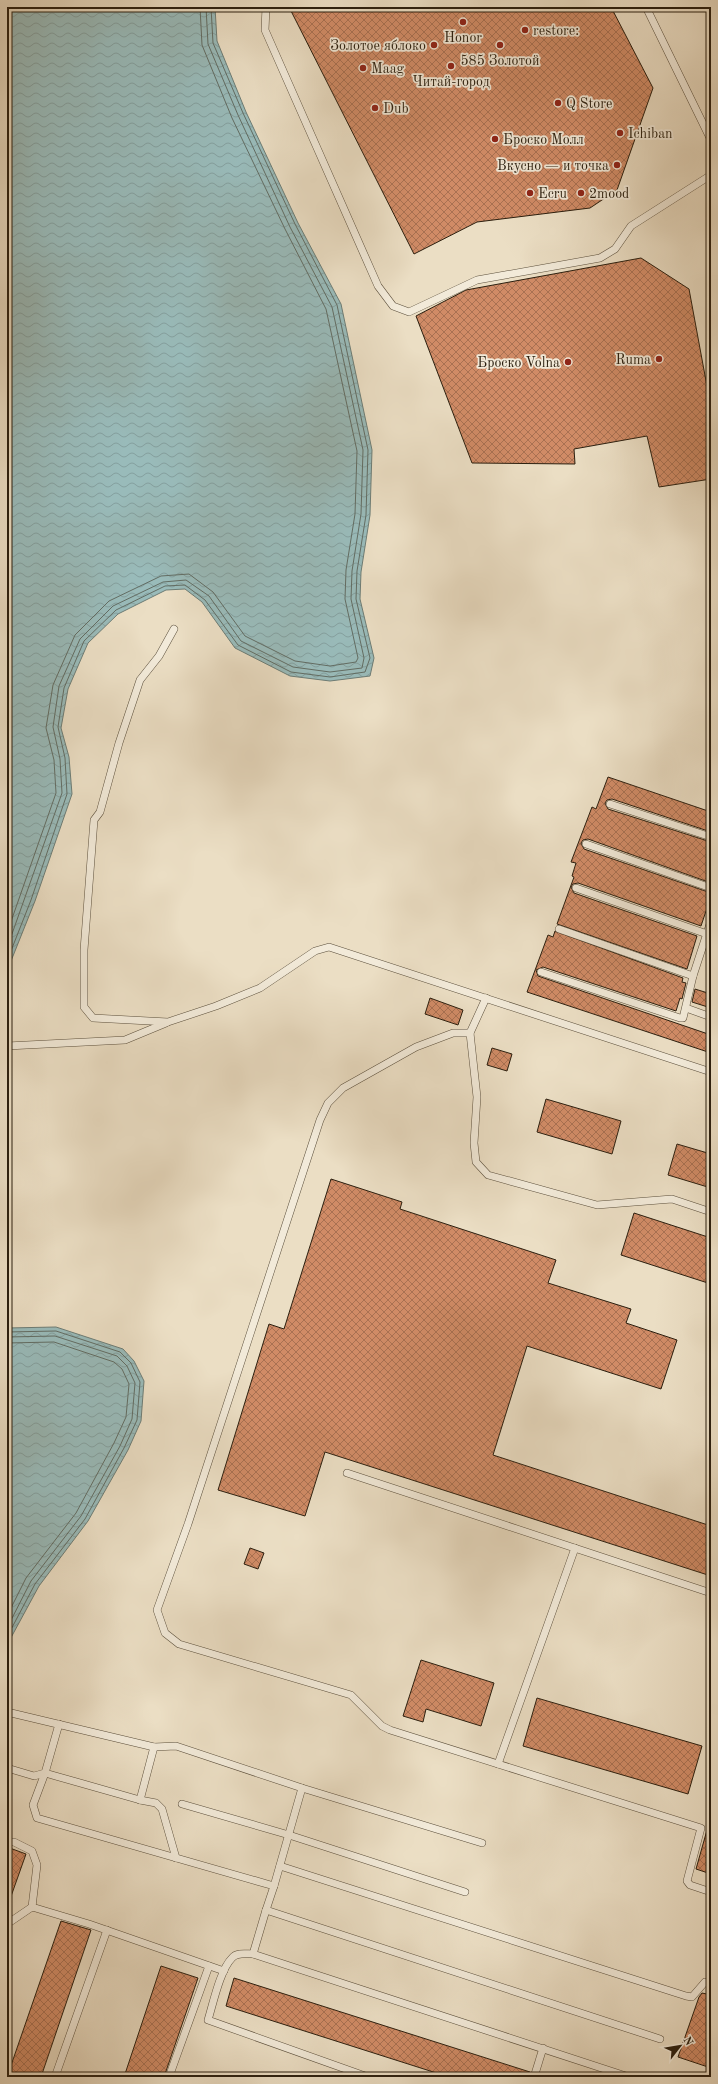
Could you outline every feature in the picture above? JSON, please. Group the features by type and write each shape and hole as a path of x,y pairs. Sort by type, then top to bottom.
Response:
{"lane":[{"path":"266,7 265,30 378,286 393,306 409,312 477,280 600,258 615,248 631,226 711,176"},
{"path":"646,7 711,140"},
{"path":"168,1022 93,1018 84,1007 84,950 94,820 100,812 119,743 140,680 159,656 174,629"},
{"path":"610,804 711,837"},
{"path":"586,844 711,888"},
{"path":"576,888 707,934"},
{"path":"541,972 683,1018 693,976 711,921"},
{"path":"559,928 693,976"},
{"path":"7,1046 125,1040 168,1022 216,1006 260,988 315,951 329,946 711,1072"},
{"path":"486,998 470,1033 477,1097 474,1144 476,1162 488,1175 597,1205 672,1199 711,1212"},
{"path":"686,1008 711,1017"},
{"path":"470,1033 453,1033 416,1047 343,1088 328,1103 320,1120 188,1524 157,1610 165,1633 179,1644 351,1695 382,1726 390,1730 701,1828 687,1881 690,1885 711,1892"},
{"path":"347,1473 711,1593"},
{"path":"498,1764 575,1548"},
{"path":"7,1712 154,1747 176,1746 302,1788 482,1843"},
{"path":"58,1724 45,1773 33,1805 37,1818 274,1886"},
{"path":"140,1800 154,1747"},
{"path":"7,1768 34,1776 45,1773 140,1800 156,1803 162,1809 176,1858"},
{"path":"253,1954 302,1788"},
{"path":"182,1804 289,1835 465,1892"},
{"path":"7,1842 14,1842 32,1851 37,1865 32,1907 7,1924"},
{"path":"280,1866 686,1996 692,1997 705,1982 711,1984"},
{"path":"32,1907 107,1930 224,1971"},
{"path":"266,1910 660,2039"},
{"path":"55,2077 107,1930"},
{"path":"368,2077 208,2020 224,1971 232,1958 240,1954 253,1954 629,2077"},
{"path":"169,2077 208,1966"},
{"path":"535,2074 543,2048"}],"water":[{"path":"7,7 215,7 217,41 246,112 298,223 341,304 372,450 370,515 361,572 360,599 374,658 370,676 330,681 290,676 235,648 202,602 185,589 166,590 118,614 88,643 68,689 61,728 69,757 72,794 35,901 7,971"},
{"path":"56,1327 123,1349 134,1361 144,1381 141,1421 128,1450 88,1521 39,1586 7,1645 7,1328"}],"building":[{"name":"Броско Молл","path":"289,7 611,7 653,88 617,190 590,208 477,222 414,254"},
{"name":"Броско Volna","path":"641,258 689,289 711,408 711,479 659,487 647,436 574,449 575,464 472,463 416,316 466,290"},
{"path":"608,777 711,812 711,832 612,799 607,800 605,803 608,809 711,842 711,883 588,839 583,840 581,843 584,849 711,893 711,905 708,912 706,911 701,926 578,883 573,884 571,887 574,893 697,936 687,969 557,924 574,877 572,876 576,863 571,862 592,807 596,809"},
{"path":"555,931 683,978 682,982 686,983 682,999 680,998 676,1011 543,967 536,970 538,976 711,1035 711,1053 527,992 548,935 553,937"},
{"path":"695,989 711,994 711,1008 692,1002"},
{"path":"430,998 463,1010 458,1025 425,1014"},
{"path":"492,1048 512,1054 507,1071 487,1065"},
{"path":"546,1099 621,1121 612,1154 537,1132"},
{"path":"677,1144 711,1154 711,1188 668,1175"},
{"path":"331,1179 402,1202 400,1209 556,1260 548,1283 631,1309 626,1323 677,1340 661,1389 527,1346 493,1455 711,1526 711,1576 325,1452 305,1516 218,1490 269,1324 284,1329"},
{"path":"634,1213 711,1238 711,1284 621,1255"},
{"path":"250,1548 264,1553 258,1569 244,1564"},
{"path":"421,1660 494,1683 481,1726 426,1709 423,1722 403,1716"},
{"path":"537,1698 702,1746 688,1794 523,1746"},
{"path":"707,1830 711,1830 711,1874 696,1869"},
{"path":"7,1847 26,1854 9,1902 7,1901"},
{"path":"61,1921 91,1930 41,2077 7,2077"},
{"path":"161,1966 198,1978 164,2077 124,2077"},
{"path":"234,1978 530,2072 531,2077 449,2077 226,2006"},
{"path":"702,1993 711,1995 711,2068 678,2057 699,1997"}],"place":[{"name":"Honor","path":"463,22"},
{"name":"restore:","path":"525,30"},
{"name":"Золотое яблоко","path":"434,45"},
{"name":"585 Золотой","path":"500,45"},
{"name":"Читай-город","path":"451,66"},
{"name":"Maag","path":"363,68"},
{"name":"Q Store","path":"558,103"},
{"name":"Dub","path":"375,108"},
{"name":"Ichiban","path":"620,133"},
{"name":"Броско Молл","path":"495,139"},
{"name":"Вкусно — и точка","path":"617,165"},
{"name":"Ecru","path":"530,193"},
{"name":"2mood","path":"581,193"},
{"name":"Ruma","path":"659,359"},
{"name":"Броско Volna","path":"568,362"}]}
